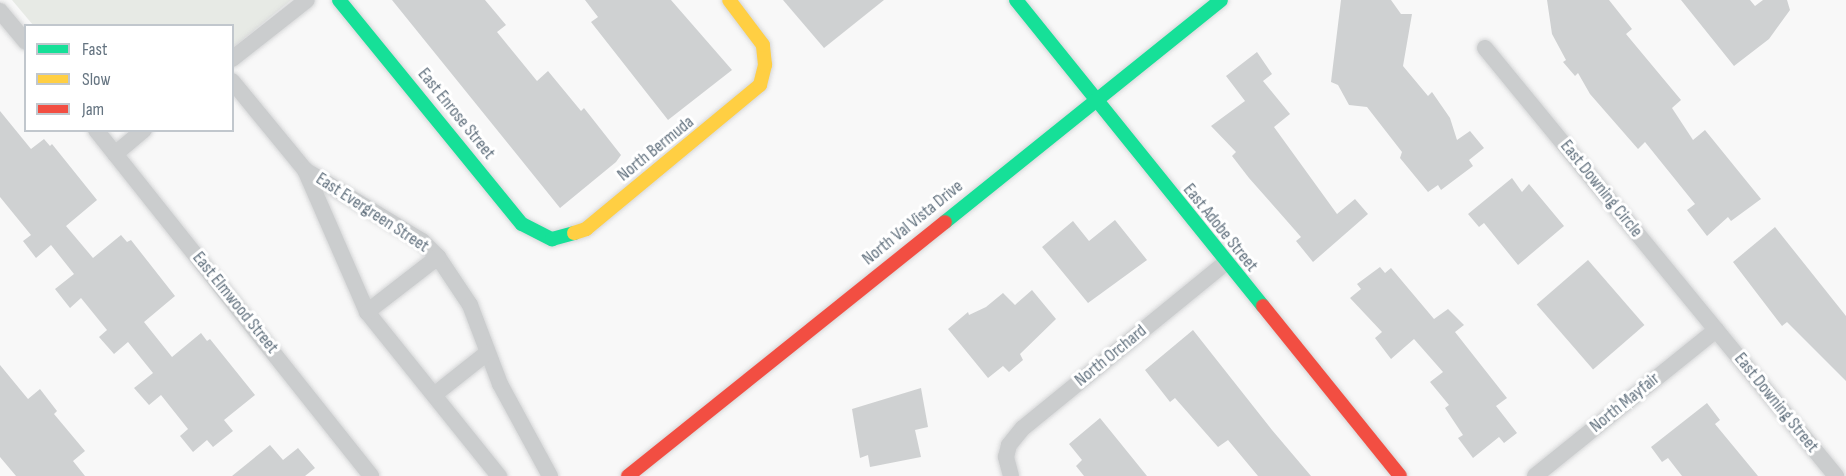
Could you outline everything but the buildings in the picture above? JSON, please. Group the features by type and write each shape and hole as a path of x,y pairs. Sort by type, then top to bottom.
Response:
{"street":[{"path":"234,58 307,0"},
{"name":"East Enrose Street","path":"339,0 522,224 552,239"},
{"name":"North Bermuda","path":"552,239 586,229 754,93 765,65 763,45 729,0"},
{"name":"East Adobe Street","path":"1016,0 1225,263 1400,476"},
{"name":"North Val Vista Drive","path":"628,476 1221,0"},
{"path":"0,11 24,40"},
{"name":"East Downing Circle","path":"1485,48 1716,330"},
{"name":"East Evergreen Street","path":"234,83 305,170 367,312 499,476"},
{"name":"East Elmwood Street","path":"98,132 371,476"},
{"path":"115,154 142,132"},
{"name":"East Evergreen Street","path":"305,170 422,241 438,257 470,305 487,353 517,420 550,476"},
{"path":"367,312 438,257"},
{"name":"North Orchard","path":"1011,476 1006,456 1023,428 1225,263"},
{"name":"North Mayfair","path":"1535,476 1716,330"},
{"name":"East Downing Street","path":"1716,330 1836,476"},
{"path":"434,395 487,353"}],"shaded area":[{"path":"12,0 291,0 234,47 234,24 32,24"}],"traffic: fast":[{"path":"339,0 522,224 552,239 574,233"},
{"path":"1016,0 1263,306"},
{"path":"945,222 1221,0"}],"traffic: slow":[{"path":"574,233 586,229 760,85 765,65 763,45 729,0"}],"traffic: jam":[{"path":"628,476 945,222"},
{"path":"1263,306 1400,476"}]}
